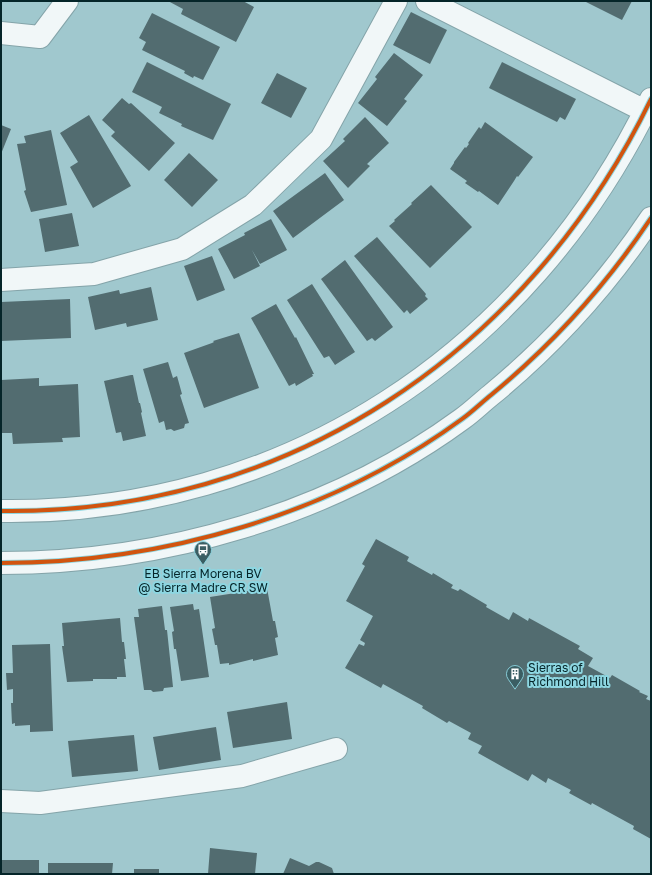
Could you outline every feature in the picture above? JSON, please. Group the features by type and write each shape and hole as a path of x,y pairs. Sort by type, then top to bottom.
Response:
{"street":[{"path":"1,33 40,37 67,1"},
{"path":"1,280 94,274 182,249 253,205 321,139 396,1"},
{"path":"1,512 34,512 84,508 135,501 184,491 233,476 280,459 362,418 429,372 475,334 518,294 557,249 590,205 649,108 427,1"},
{"path":"1,563 40,563 93,559 160,549 218,535 270,518 320,499 370,476 416,449 462,419 512,377 560,332 603,283 651,218"},
{"path":"1,800 40,803 242,776 336,749"}],"building":[{"path":"168,1 243,1 254,7 236,42 181,14 183,9"},
{"path":"584,1 632,1 622,20"},
{"path":"411,12 447,30 430,64 393,45"},
{"path":"152,13 220,47 203,80 194,76 193,78 184,73 185,71 142,50 146,42 139,38"},
{"path":"394,53 423,75 404,99 407,101 387,126 358,103 377,79 375,77"},
{"path":"147,62 231,104 213,140 181,126 182,124 159,113 162,107 132,92"},
{"path":"502,62 576,99 565,120 560,117 557,122 489,88"},
{"path":"277,73 307,88 291,118 261,103"},
{"path":"122,98 129,104 131,103 175,143 149,171 111,136 115,132 102,120"},
{"path":"89,115 131,186 93,208 70,167 78,162 60,133"},
{"path":"365,117 389,143 367,164 370,166 348,188 323,161 345,141 343,139"},
{"path":"485,122 533,157 518,177 517,176 498,205 465,183 467,181 450,169 465,147 466,148 469,144 468,143 479,127 481,129"},
{"path":"1,125 11,129 1,154"},
{"path":"51,130 67,205 31,212 24,191 26,190 17,144 26,143 24,136"},
{"path":"189,153 218,180 192,207 164,180"},
{"path":"325,173 344,200 293,238 273,211"},
{"path":"431,185 472,227 430,268 389,226"},
{"path":"72,213 79,246 45,252 39,219"},
{"path":"271,219 287,250 260,264 252,250 260,266 234,279 218,249"},
{"path":"377,237 426,294 425,296 428,299 410,314 407,310 404,313 354,256"},
{"path":"212,256 225,290 197,301 184,266"},
{"path":"345,260 393,327 375,341 372,338 367,341 321,279"},
{"path":"312,284 355,352 335,365 329,356 324,358 287,300"},
{"path":"151,287 158,320 127,327 126,323 95,330 88,297 119,290 120,294"},
{"path":"70,299 71,338 1,341 1,302"},
{"path":"276,304 295,338 296,337 314,374 296,386 295,383 289,386 251,318"},
{"path":"239,333 259,388 204,408 184,353 212,343 214,342 213,341"},
{"path":"168,362 173,378 177,376 182,394 180,395 189,423 185,424 184,428 174,431 171,429 166,430 164,421 159,423 143,369"},
{"path":"133,375 140,403 146,436 123,441 121,432 116,433 104,381"},
{"path":"39,378 39,386 78,384 80,437 62,438 63,442 13,444 12,433 1,433 1,380"},
{"name":"Sierras of Richmond Hill","path":"376,539 409,557 407,561 432,575 433,573 453,585 451,588 458,591 460,589 487,605 486,607 509,620 513,612 528,621 529,618 580,646 578,649 593,658 588,666 610,678 612,675 648,696 646,699 651,701 651,839 633,829 634,826 592,803 591,805 569,793 571,790 548,778 546,783 532,774 528,781 478,753 482,746 468,739 471,733 449,721 447,723 422,708 423,706 383,684 381,688 345,668 359,644 364,646 365,643 360,640 373,616 346,601 365,566 362,564"},
{"path":"267,588 273,621 275,621 278,637 275,638 278,655 229,665 229,663 220,664 217,645 215,645 212,629 215,628 210,597"},
{"path":"193,604 194,610 199,609 209,677 181,681 176,649 174,649 172,632 174,631 170,607"},
{"path":"162,606 165,630 167,630 173,687 164,688 163,691 153,692 151,690 144,690 134,617 139,617 138,609"},
{"path":"120,618 122,642 124,642 126,659 124,659 126,677 117,677 117,679 93,679 93,681 67,682 62,646 64,646 62,623"},
{"path":"50,644 53,731 30,732 30,725 15,726 15,723 12,724 11,703 13,703 13,689 7,690 6,673 13,673 12,645"},
{"path":"287,702 292,739 233,748 227,712"},
{"path":"216,727 221,760 159,770 153,737"},
{"path":"134,735 138,771 72,777 68,741"},
{"path":"210,848 257,853 255,874 208,874"},
{"path":"290,858 309,866 319,862 332,868 334,874 283,874"},
{"path":"1,860 39,860 39,874 1,874"},
{"path":"48,863 113,863 112,874 48,874"},
{"path":"134,869 159,869 159,874 134,874"}],"cycle path":[{"path":"1,511 106,505 206,484 299,449 387,402 466,342 538,271 599,190 651,99"},
{"path":"1,563 62,561 123,554 183,543 243,527 301,507 357,482 411,453 462,419 514,375 578,312 616,266 651,218"}],"place":[{"name":"EB Sierra Morena BV @ Sierra Madre CR SW","path":"203,565"},
{"name":"Sierras of Richmond Hill","path":"515,689"}]}
